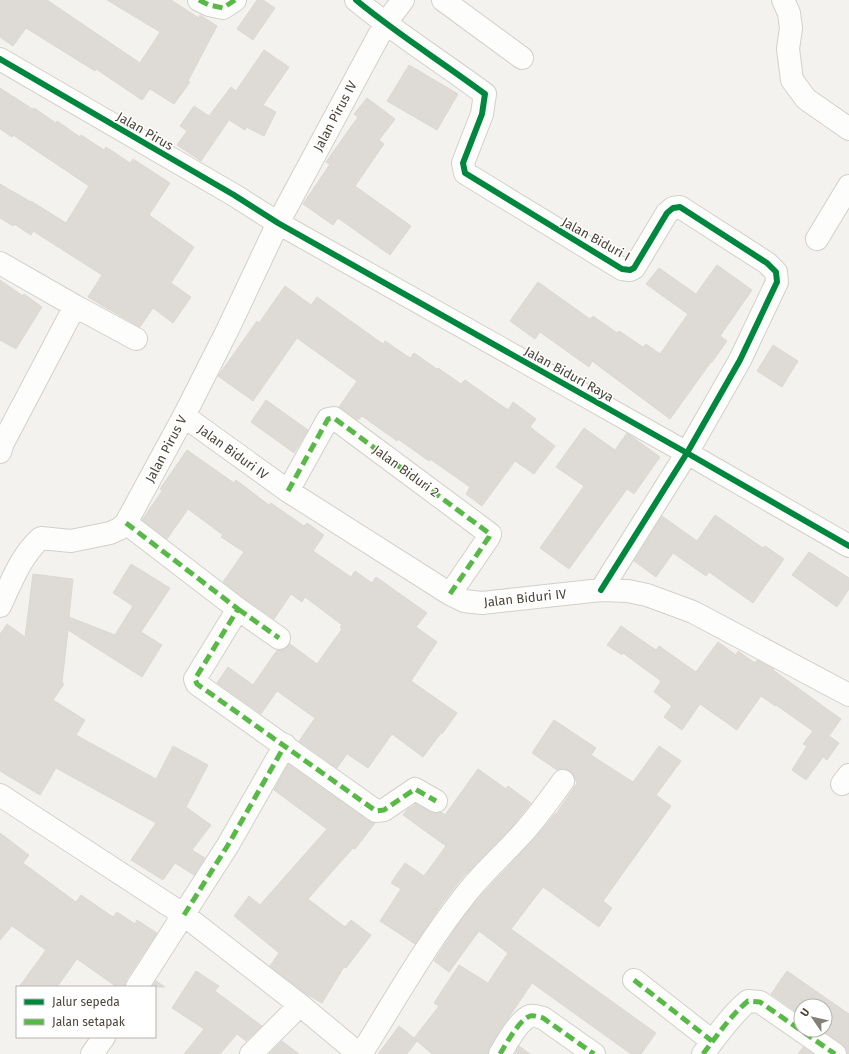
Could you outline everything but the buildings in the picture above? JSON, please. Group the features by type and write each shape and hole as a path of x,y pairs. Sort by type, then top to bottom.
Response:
{"street":[{"path":"199,0 209,5 223,8 234,0"},
{"path":"356,0 394,12"},
{"path":"443,0 522,58"},
{"path":"784,0 789,13 791,28 788,49 792,80 806,99 849,129"},
{"name":"Jalan Pirus IV","path":"278,223 394,12"},
{"name":"Jalan Biduri I","path":"394,12 444,64 485,94 482,114 463,163 465,173 622,269 630,270 634,268 667,213 674,208 680,207 766,263 776,272 777,282 740,360 687,454"},
{"name":"Jalan Pirus","path":"0,59 234,195 278,223"},
{"path":"817,240 849,186"},
{"name":"Jalan Pirus V","path":"126,523 184,416 228,329 278,223"},
{"name":"Jalan Biduri Raya","path":"278,223 849,546"},
{"path":"0,263 136,339"},
{"path":"1,446 75,306"},
{"name":"Jalan Biduri IV","path":"184,416 288,491 450,594 464,601 482,603 601,590 628,591 647,595 693,612 849,695"},
{"name":"Jalan Biduri 2","path":"288,491 328,419 334,418 490,534 450,594"},
{"path":"601,590 687,454"},
{"path":"0,606 22,563 36,542 41,538 71,541 110,533 119,529 126,523 278,638"},
{"path":"238,609 195,681 197,684 376,811 384,810 415,789 436,801"},
{"path":"138,986 228,845 285,745"},
{"path":"0,795 184,915 300,1005 360,1054 443,923 467,892 522,834 563,781"},
{"path":"634,980 708,1048 743,1005 748,1001 754,1000 760,1002 834,1054"},
{"path":"251,1054 300,1005"},
{"path":"500,1054 523,1020 529,1016 543,1018 594,1054"},
{"path":"92,1054 103,1038"}],"marked path":[{"path":"199,0 209,5 223,8 235,0"},
{"path":"288,491 328,419 334,418 490,534 450,594"},
{"path":"126,523 238,609 195,679 197,684 376,811 384,810 415,789 436,801"},
{"path":"238,609 279,638"},
{"path":"184,915 228,845 285,745"},
{"path":"634,980 712,1041"},
{"path":"703,1054 741,1007 748,1001 760,1002 835,1054"},
{"path":"500,1054 513,1033 522,1022 530,1016 543,1018 594,1054"}],"cycle path":[{"path":"356,0 387,25 485,94 482,114 463,163 465,173 622,269 630,270 634,268 667,213 673,208 680,207 767,263 776,272 777,282 740,360 687,453 601,590"},
{"path":"0,59 234,195 278,223 849,546"}]}
